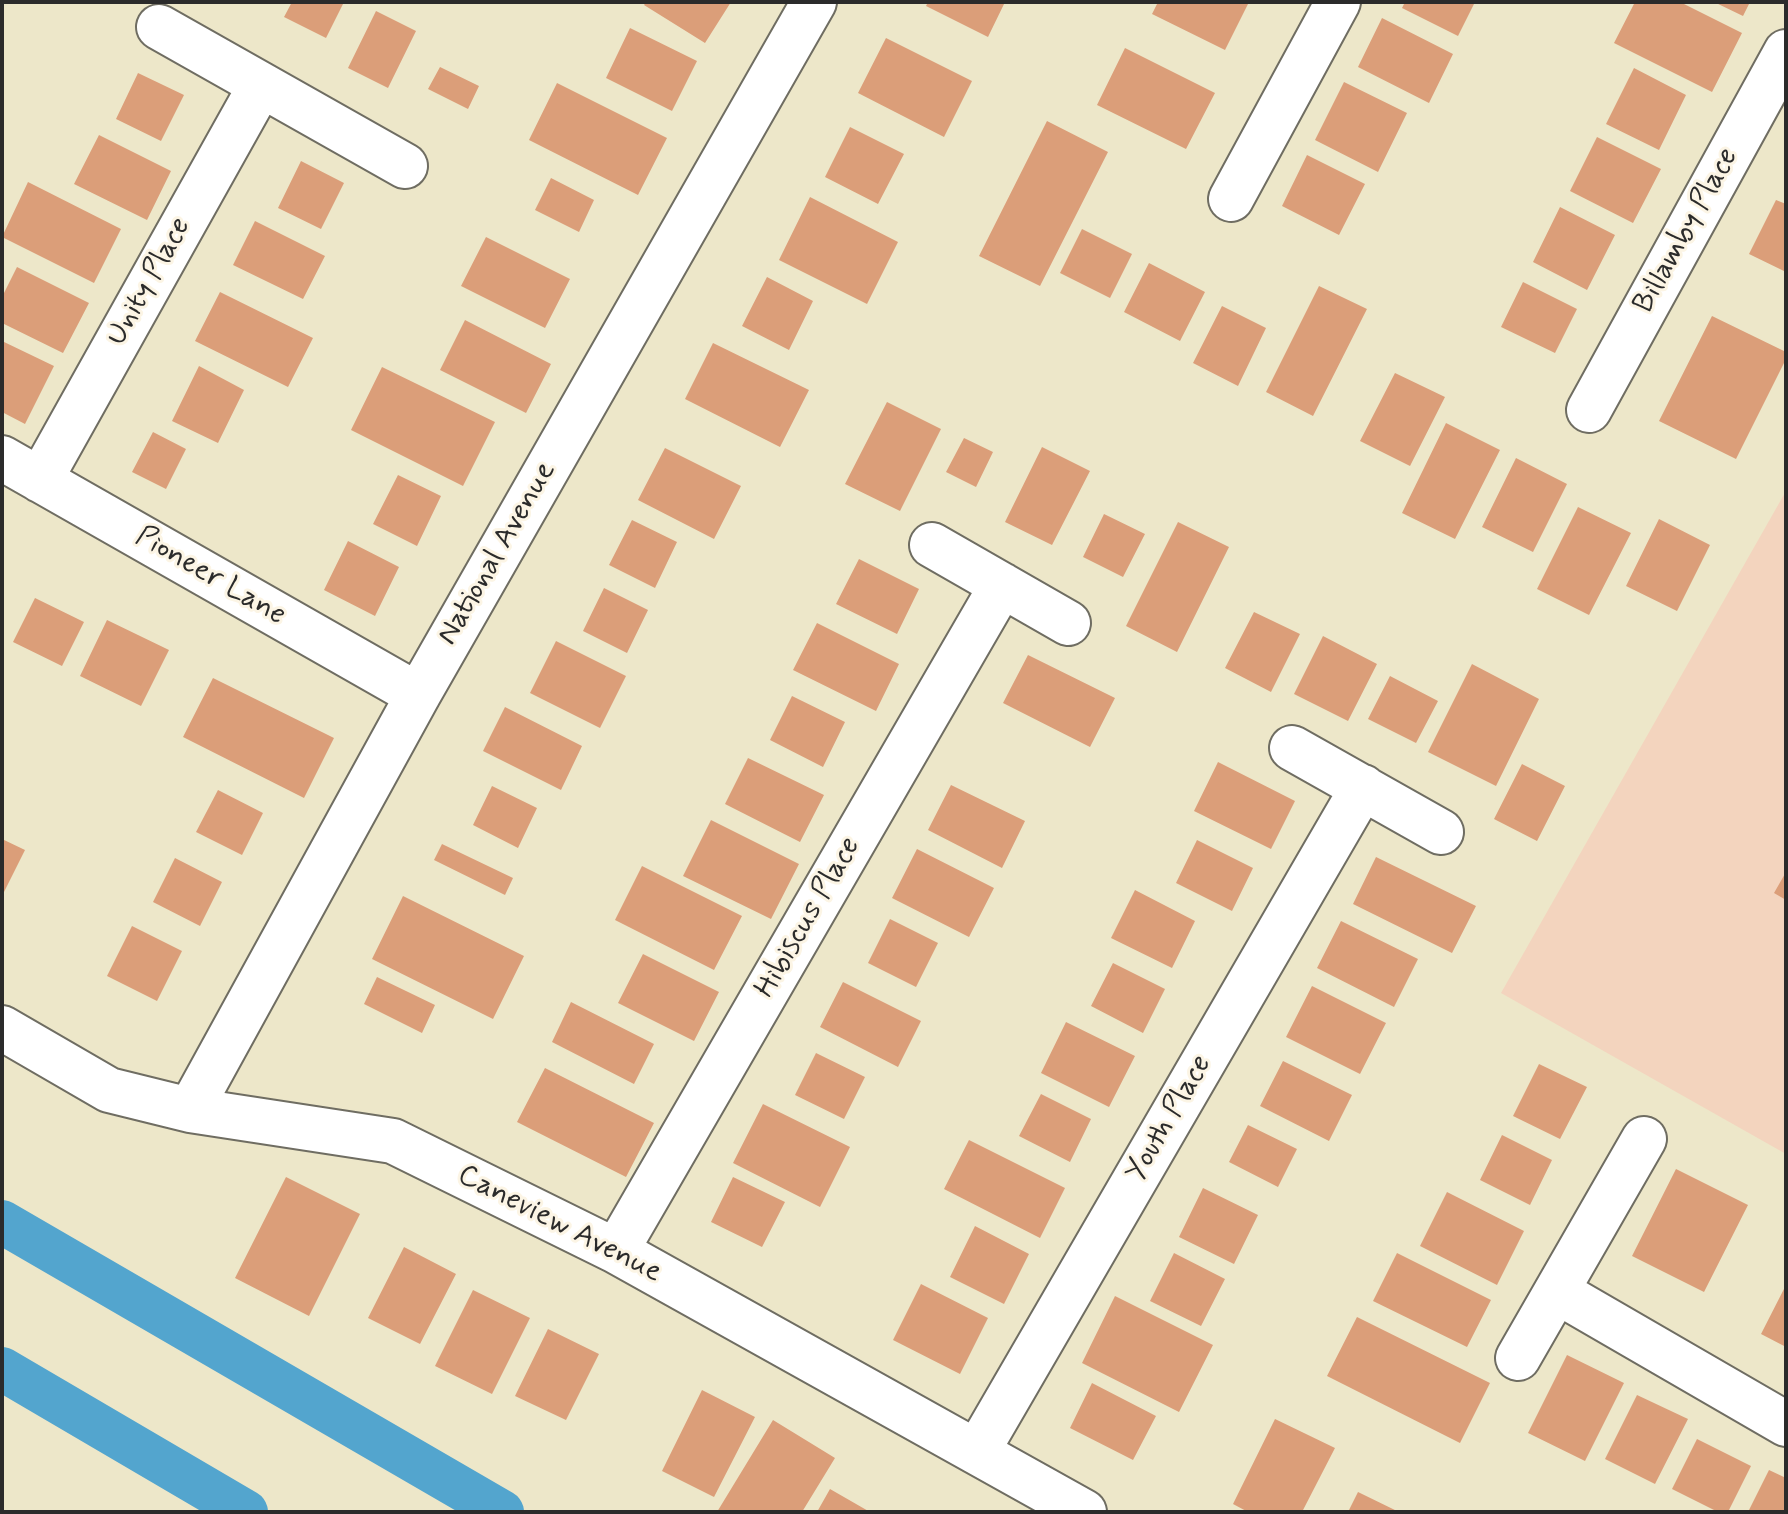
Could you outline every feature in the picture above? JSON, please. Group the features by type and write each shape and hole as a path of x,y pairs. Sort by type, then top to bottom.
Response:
{"street":[{"name":"National Avenue","path":"190,1110 418,695 814,2"},
{"path":"1231,199 1338,2"},
{"path":"159,27 405,166"},
{"name":"Billamby Place","path":"1589,410 1786,52"},
{"name":"Unity Place","path":"40,480 261,85"},
{"name":"Pioneer Lane","path":"2,458 418,695"},
{"path":"932,545 1068,623"},
{"name":"Hibiscus Place","path":"616,1251 1002,585"},
{"path":"1292,748 1441,832"},
{"name":"Youth Place","path":"978,1450 1363,787"},
{"name":"Caneview Avenue","path":"2,1028 109,1090 190,1110 393,1141 616,1251 978,1450 1084,1512"},
{"path":"1518,1358 1644,1139"},
{"path":"1558,1292 1786,1424"}],"shaded area":[{"path":"1786,491 1786,1154 1501,993"}],"building":[{"path":"292,2 344,2 326,38 284,17"},
{"path":"646,2 731,2 705,43 644,5"},
{"path":"928,2 1005,2 988,37 926,6"},
{"path":"1158,2 1249,2 1225,50 1152,14"},
{"path":"1405,2 1475,2 1458,36 1402,8"},
{"path":"1635,2 1680,2 1742,33 1712,92 1614,43"},
{"path":"1714,2 1750,2 1743,16"},
{"path":"376,11 416,31 388,88 348,68"},
{"path":"1382,18 1453,54 1429,103 1358,67"},
{"path":"630,28 697,61 672,111 606,78"},
{"path":"886,38 972,81 944,137 858,93"},
{"path":"1125,48 1215,93 1186,149 1097,105"},
{"path":"440,67 479,86 468,109 428,89"},
{"path":"1634,68 1686,95 1659,150 1606,124"},
{"path":"138,73 184,95 161,141 116,119"},
{"path":"1344,82 1407,113 1378,172 1315,140"},
{"path":"557,83 667,138 638,195 529,140"},
{"path":"1047,121 1108,152 1040,286 979,256"},
{"path":"850,127 904,154 878,204 825,177"},
{"path":"99,135 171,171 147,220 74,184"},
{"path":"1597,137 1661,169 1633,223 1570,191"},
{"path":"1307,155 1365,184 1339,235 1282,206"},
{"path":"301,161 344,183 321,229 278,208"},
{"path":"551,178 594,200 579,232 535,210"},
{"path":"28,182 121,229 94,283 2,237"},
{"path":"810,197 898,242 867,304 779,260"},
{"path":"1776,200 1786,204 1786,272 1749,254"},
{"path":"1560,207 1615,235 1587,290 1533,262"},
{"path":"255,221 325,256 303,299 233,265"},
{"path":"1082,229 1132,254 1110,298 1060,273"},
{"path":"486,237 570,279 545,328 461,286"},
{"path":"1149,263 1205,292 1180,341 1124,312"},
{"path":"17,267 89,303 63,353 2,323 2,297"},
{"path":"767,277 813,301 789,350 742,326"},
{"path":"1523,282 1577,309 1555,353 1501,327"},
{"path":"1319,286 1367,309 1313,416 1266,392"},
{"path":"220,292 313,338 288,387 195,341"},
{"path":"1222,306 1266,328 1238,386 1193,363"},
{"path":"1712,316 1786,352 1786,359 1736,459 1659,421"},
{"path":"465,320 551,364 526,413 440,370"},
{"path":"2,341 54,366 25,424 2,412"},
{"path":"713,343 809,390 780,447 685,399"},
{"path":"199,366 244,390 218,443 172,421"},
{"path":"382,367 495,422 463,486 351,430"},
{"path":"1395,373 1445,397 1410,466 1360,441"},
{"path":"887,402 941,429 900,511 845,484"},
{"path":"1446,423 1500,450 1455,539 1402,513"},
{"path":"153,432 186,449 166,489 132,472"},
{"path":"964,438 993,452 976,487 946,472"},
{"path":"1042,447 1090,471 1052,545 1005,522"},
{"path":"665,448 741,486 714,539 638,500"},
{"path":"1516,458 1567,484 1533,552 1482,527"},
{"path":"398,475 441,496 417,546 373,524"},
{"path":"1578,507 1631,533 1589,615 1537,589"},
{"path":"1104,514 1145,534 1123,577 1083,557"},
{"path":"1659,519 1710,545 1677,611 1626,586"},
{"path":"632,520 677,542 655,588 609,565"},
{"path":"1178,522 1229,547 1177,652 1126,626"},
{"path":"348,541 399,567 375,616 324,590"},
{"path":"859,559 919,589 897,634 836,604"},
{"path":"604,588 648,610 627,653 583,631"},
{"path":"35,598 84,622 62,666 13,642"},
{"path":"1254,612 1300,634 1271,692 1225,668"},
{"path":"107,620 169,650 141,706 80,676"},
{"path":"817,623 899,664 876,711 793,670"},
{"path":"1323,636 1377,664 1348,721 1294,694"},
{"path":"556,641 626,676 600,728 530,693"},
{"path":"1028,655 1115,698 1090,747 1003,703"},
{"path":"1472,664 1539,699 1496,786 1428,752"},
{"path":"1390,676 1438,701 1416,743 1368,719"},
{"path":"213,678 334,738 304,798 183,737"},
{"path":"792,696 845,722 823,767 770,740"},
{"path":"505,707 582,746 561,790 483,751"},
{"path":"748,758 824,795 800,842 725,804"},
{"path":"1218,762 1295,801 1271,849 1194,811"},
{"path":"1522,764 1565,786 1537,841 1494,819"},
{"path":"951,785 1025,821 1002,868 928,830"},
{"path":"492,786 537,808 518,848 473,825"},
{"path":"218,790 263,813 242,855 196,832"},
{"path":"711,820 799,864 771,919 683,876"},
{"path":"2,839 25,850 2,896"},
{"path":"1197,840 1253,868 1232,911 1176,883"},
{"path":"442,844 513,878 505,895 434,860"},
{"path":"917,849 994,888 969,937 892,898"},
{"path":"1376,857 1476,906 1452,953 1353,904"},
{"path":"175,858 222,882 200,926 153,902"},
{"path":"642,866 742,916 714,970 615,920"},
{"path":"1786,872 1786,900 1774,893"},
{"path":"1135,890 1195,921 1172,968 1111,938"},
{"path":"403,896 524,956 493,1019 372,959"},
{"path":"890,919 938,943 916,987 868,963"},
{"path":"1341,921 1418,959 1394,1007 1317,968"},
{"path":"132,926 182,951 157,1001 107,976"},
{"path":"643,954 719,992 694,1041 618,1003"},
{"path":"1113,963 1165,989 1143,1033 1091,1006"},
{"path":"377,977 435,1005 422,1033 364,1004"},
{"path":"843,982 921,1021 898,1067 820,1027"},
{"path":"1312,986 1386,1023 1360,1074 1286,1037"},
{"path":"571,1002 654,1044 634,1084 552,1042"},
{"path":"1066,1022 1135,1056 1109,1107 1041,1073"},
{"path":"816,1053 865,1077 844,1119 795,1095"},
{"path":"1283,1061 1352,1095 1329,1141 1260,1106"},
{"path":"1539,1064 1587,1087 1560,1139 1513,1116"},
{"path":"545,1068 654,1123 626,1177 517,1122"},
{"path":"1041,1094 1091,1119 1070,1162 1019,1136"},
{"path":"763,1104 850,1147 820,1207 733,1163"},
{"path":"1248,1125 1297,1149 1278,1187 1229,1162"},
{"path":"1502,1135 1552,1160 1530,1205 1480,1180"},
{"path":"969,1140 1065,1188 1040,1238 944,1189"},
{"path":"1676,1169 1748,1205 1704,1292 1632,1256"},
{"path":"286,1177 360,1214 309,1316 235,1278"},
{"path":"733,1177 785,1202 762,1247 711,1222"},
{"path":"1203,1188 1258,1215 1234,1264 1179,1237"},
{"path":"1447,1192 1524,1231 1497,1285 1420,1246"},
{"path":"975,1226 1029,1254 1004,1304 950,1277"},
{"path":"404,1247 456,1274 420,1344 368,1318"},
{"path":"1174,1253 1225,1279 1201,1326 1150,1301"},
{"path":"1397,1253 1491,1300 1467,1347 1373,1301"},
{"path":"921,1284 988,1318 960,1374 893,1340"},
{"path":"1786,1285 1786,1347 1761,1334"},
{"path":"473,1290 530,1318 492,1394 435,1366"},
{"path":"1115,1296 1213,1345 1179,1412 1082,1363"},
{"path":"1357,1317 1490,1383 1460,1443 1327,1376"},
{"path":"548,1329 599,1354 566,1420 515,1396"},
{"path":"1567,1355 1624,1383 1585,1461 1528,1433"},
{"path":"1092,1383 1156,1416 1133,1460 1070,1428"},
{"path":"702,1390 755,1417 714,1497 662,1471"},
{"path":"1637,1395 1688,1419 1655,1484 1605,1459"},
{"path":"1275,1419 1335,1448 1302,1512 1248,1512 1233,1504"},
{"path":"773,1420 835,1458 802,1512 717,1512"},
{"path":"1697,1439 1751,1466 1728,1512 1718,1512 1672,1489"},
{"path":"1769,1470 1786,1478 1786,1512 1748,1512"},
{"path":"830,1489 870,1512 817,1512"},
{"path":"1358,1492 1399,1512 1348,1512"}],"waterway":[{"path":"2,1222 502,1512"},
{"path":"2,1369 246,1512"}]}
